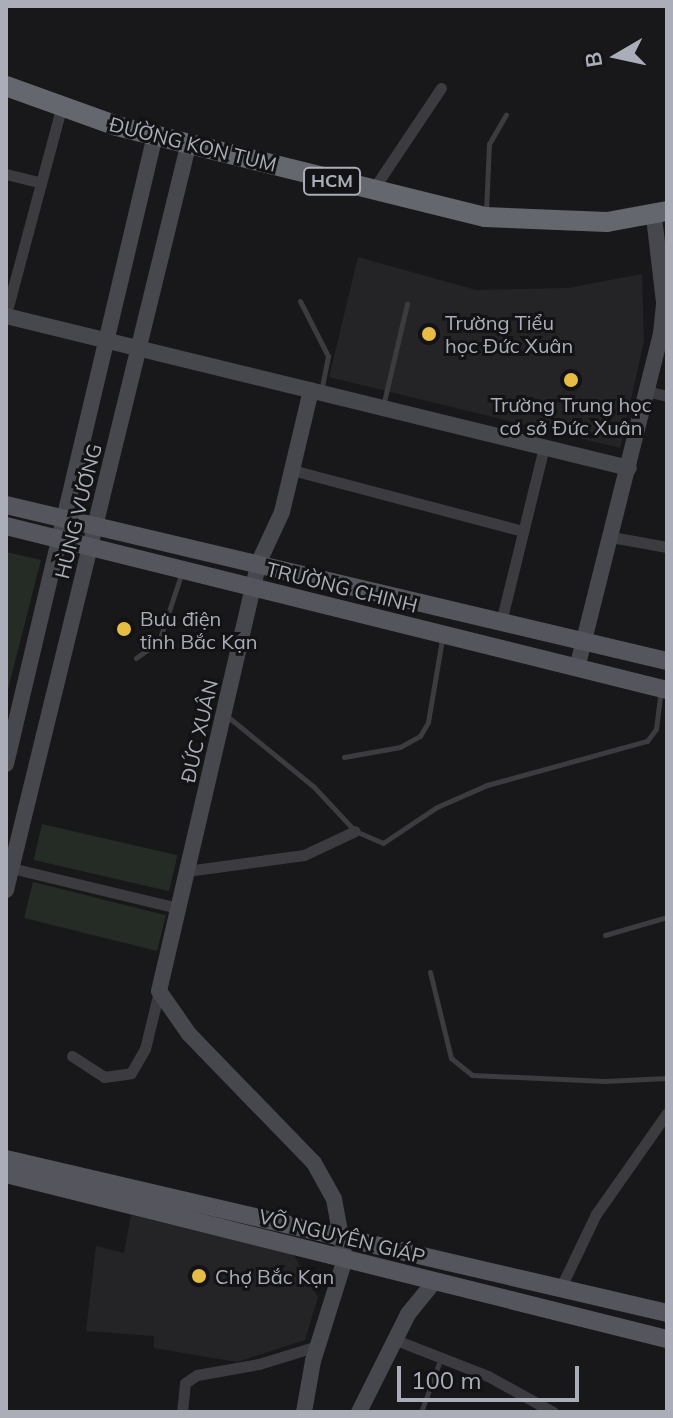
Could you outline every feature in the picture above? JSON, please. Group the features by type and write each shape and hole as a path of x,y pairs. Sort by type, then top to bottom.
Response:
{"highway":[{"name":"ĐƯỜNG KON TUM","path":"6,86 61,109 155,135 372,192 485,217 556,223 660,214"}],"main road":[{"name":"TRƯỜNG CHINH","path":"6,505 667,661"},
{"name":"TRƯỜNG CHINH","path":"6,526 664,689"},
{"path":"443,634 449,610"},
{"name":"VÕ NGUYÊN GIÁP","path":"6,1159 667,1313"},
{"name":"VÕ NGUYÊN GIÁP","path":"6,1174 667,1339"}],"street":[{"path":"372,192 441,88"},
{"path":"61,109 6,315 629,468"},
{"name":"HÙNG VƯƠNG","path":"6,764 155,135"},
{"name":"HÙNG VƯƠNG","path":"6,890 189,142"},
{"path":"6,174 41,183"},
{"path":"577,668 629,468 664,302 660,214"},
{"name":"ĐỨC XUÂN","path":"72,1056 104,1077 131,1073 145,1049 258,564 282,512 316,391"},
{"path":"647,391 667,396"},
{"path":"501,622 544,447"},
{"path":"292,470 523,531"},
{"path":"611,537 667,547"},
{"path":"187,871 304,855 355,831"},
{"path":"9,868 178,908"},
{"path":"159,991 189,1034 314,1163 329,1185 345,1259 317,1346 304,1412"},
{"path":"560,1289 602,1204 666,1116"},
{"path":"359,1412 416,1302 434,1282"},
{"path":"396,1340 440,1360 488,1376 553,1412"},
{"path":"182,1412 185,1383 197,1375 259,1364 317,1346"}],"lane":[{"path":"485,217 489,144 506,114"},
{"path":"300,301 328,356 316,391"},
{"path":"383,407 407,304"},
{"path":"136,658 159,641 183,570"},
{"path":"344,757 400,747 420,736 428,722 443,634"},
{"path":"224,713 314,787 355,831 383,843 437,807 487,785 647,741 656,729 664,689"},
{"path":"605,935 667,917"},
{"path":"430,972 451,1058 472,1075 605,1081 667,1078"},
{"path":"421,1412 440,1360"}],"shaded area":[{"path":"358,257 476,290 568,288 642,274 644,341 620,448 329,377"},
{"path":"6,552 41,560 6,697"},
{"path":"42,824 177,855 169,891 34,860"},
{"path":"33,882 166,915 157,951 24,918"},
{"name":"Chợ Bắc Kạn","path":"131,1215 294,1255 318,1297 305,1340 237,1362 154,1348 154,1336 86,1331 96,1246 124,1253"}],"place":[{"name":"Trường Tiểu học Đức Xuân","path":"429,334"},
{"name":"Trường Trung học cơ sở Đức Xuân","path":"571,380"},
{"name":"Bưu điện tỉnh Bắc Kạn","path":"124,629"},
{"name":"Chợ Bắc Kạn","path":"199,1276"}]}
